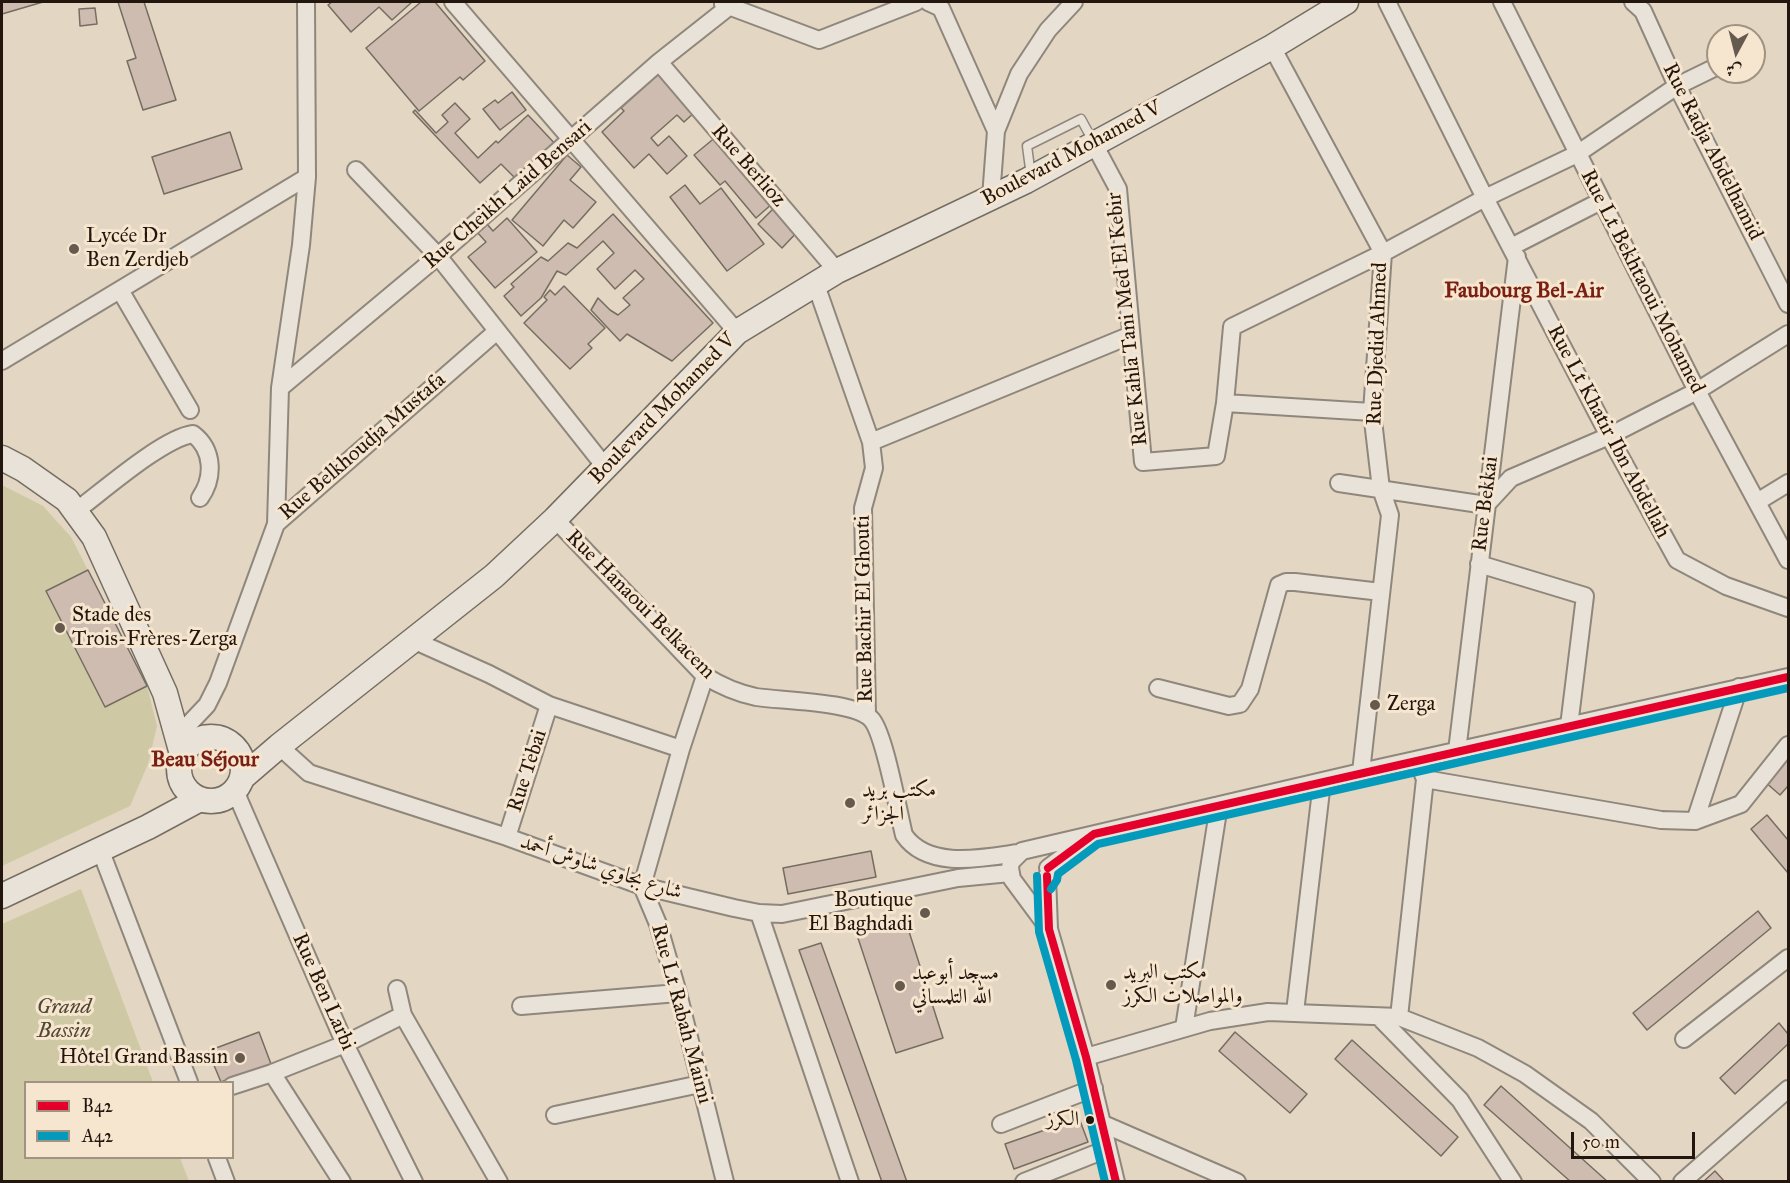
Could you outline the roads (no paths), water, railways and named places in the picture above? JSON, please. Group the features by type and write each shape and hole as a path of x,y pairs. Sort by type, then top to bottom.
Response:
{"main road":[{"name":"Boulevard Mohamed V","path":"237,791 279,746 494,576 606,468 737,332 837,271 1031,178 1272,47 1346,2"},
{"path":"2,458 23,469 67,500 94,537 165,693 182,754 179,770 192,793 219,801 237,791 244,768 239,751 222,738 195,731 165,693"},
{"path":"182,754 190,744 195,731"},
{"path":"239,751 279,746"},
{"path":"2,896 148,827 192,793"}],"street":[{"name":"Rue Belkhoudja Mustafa","path":"276,524 280,388 301,245 307,177 306,2"},
{"path":"453,2 737,332"},
{"path":"727,3 819,40 916,2"},
{"path":"928,2 941,8 996,131"},
{"path":"991,197 996,131 1019,74 1048,30 1074,2"},
{"name":"Rue Lt Khatir Ibn Abdellah","path":"1387,2 1485,198 1609,436 1677,560 1726,586 1788,608"},
{"name":"Rue Lt Bekhtaoui Mohamed","path":"1502,2 1697,391 1788,560"},
{"name":"Rue Radja Abdelhamid","path":"1633,2 1643,11 1677,86 1788,304"},
{"name":"Rue Cheikh Laid Bensari","path":"280,388 438,256 727,3"},
{"name":"Rue Djedid Ahmed","path":"1272,47 1383,253 1372,412 1381,489 1390,515 1361,772"},
{"name":"Rue Berlioz","path":"659,62 837,271"},
{"path":"1372,412 1225,403 1232,327 1383,253 1485,198 1577,154 1677,86 1706,72"},
{"name":"Rue Kahla Tani Med El Kebir","path":"1094,144 1118,189 1143,462 1216,456 1225,403"},
{"path":"356,170 438,256 606,468"},
{"path":"2,361 307,177"},
{"path":"1514,252 1601,201"},
{"name":"Rue Bekkai","path":"1457,751 1514,252"},
{"name":"Rue Bachir El Ghouti","path":"816,285 871,442 874,468 863,508 867,716 873,721 880,737 904,835 919,851 942,857 984,858 1023,852"},
{"path":"120,290 190,410"},
{"name":"Rue Belkhoudja Mustafa","path":"276,524 497,331"},
{"path":"1339,483 1486,505 1511,478 1609,436 1697,391 1788,334"},
{"path":"871,442 1131,335"},
{"path":"76,511 164,445 184,435 193,434 200,439 207,452 210,468 207,487 200,498"},
{"path":"1757,502 1788,483"},
{"name":"Rue Hanaoui Belkacem","path":"555,519 705,676 721,686 756,697 820,703 867,716"},
{"path":"195,731 218,683 276,524"},
{"path":"1479,564 1585,596 1569,726"},
{"path":"1158,688 1229,706 1240,704 1250,689 1279,585 1295,582 1381,592"},
{"path":"413,640 489,674 549,705 681,749"},
{"path":"642,886 681,749 705,676"},
{"path":"1049,929 1013,878 1011,862 1023,852 1361,772 1788,676"},
{"path":"1695,821 1738,687"},
{"name":"Rue Tebai","path":"507,837 549,705"},
{"path":"1425,779 1661,820 1695,821 1741,804 1788,745"},
{"name":"شارع بجاوي شاوش أحمد","path":"279,746 309,773 507,837 642,886 759,913 791,912 958,878 1013,878"},
{"path":"1399,1017 1425,779 1417,760"},
{"path":"1295,1012 1322,783"},
{"name":"Rue Ben Larbi","path":"237,791 345,1044 414,1182"},
{"path":"1184,1028 1219,805"},
{"path":"1013,878 1027,888 1033,888 1042,883 1047,872 1094,834"},
{"path":"100,849 188,1081"},
{"path":"1023,852 1033,850 1043,857 1047,872 1049,929 1086,1057 1116,1182"},
{"name":"Rue Lt Rabah Maimi","path":"642,886 658,924 678,993 725,1182"},
{"path":"759,913 850,1182"},
{"path":"1684,1038 1788,958"},
{"path":"397,989 403,1015 499,1182"},
{"path":"521,1006 678,993"},
{"path":"1086,1057 1210,1021 1268,1012 1399,1017 1478,1048 1525,1074 1591,1121 1652,1182"},
{"path":"234,1085 345,1044 403,1015"},
{"path":"1378,1017 1460,1100 1513,1182"},
{"path":"272,1073 342,1182"},
{"path":"555,1115 700,1084"},
{"path":"1001,1124 1094,1088"},
{"path":"1682,1182 1788,1089"},
{"path":"1101,1123 1236,1182"},
{"path":"1024,1182 1107,1149"},
{"path":"217,1159 226,1182"}],"place":[{"name":"Lycée Dr Ben Zerdjeb","path":"74,249"},
{"name":"Stade des Trois-Frères-Zerga","path":"60,628"},
{"name":"Zerga","path":"1375,705"},
{"name":"مكتب بريد الجزائر","path":"850,803"},
{"name":"Boutique El Baghdadi","path":"925,913"},
{"name":"مكتب البريد والمواصلات الكرز","path":"1111,985"},
{"name":"مسجد أبوعبد الله التلمساني","path":"900,986"},
{"name":"Hôtel Grand Bassin","path":"240,1058"},
{"name":"الكرز","path":"1090,1120"}],"district":[{"name":"Faubourg Bel-Air","path":"1524,292"},
{"name":"Beau Séjour","path":"205,761"}],"park label":[{"name":"Grand Bassin","path":"64,1020"}]}
